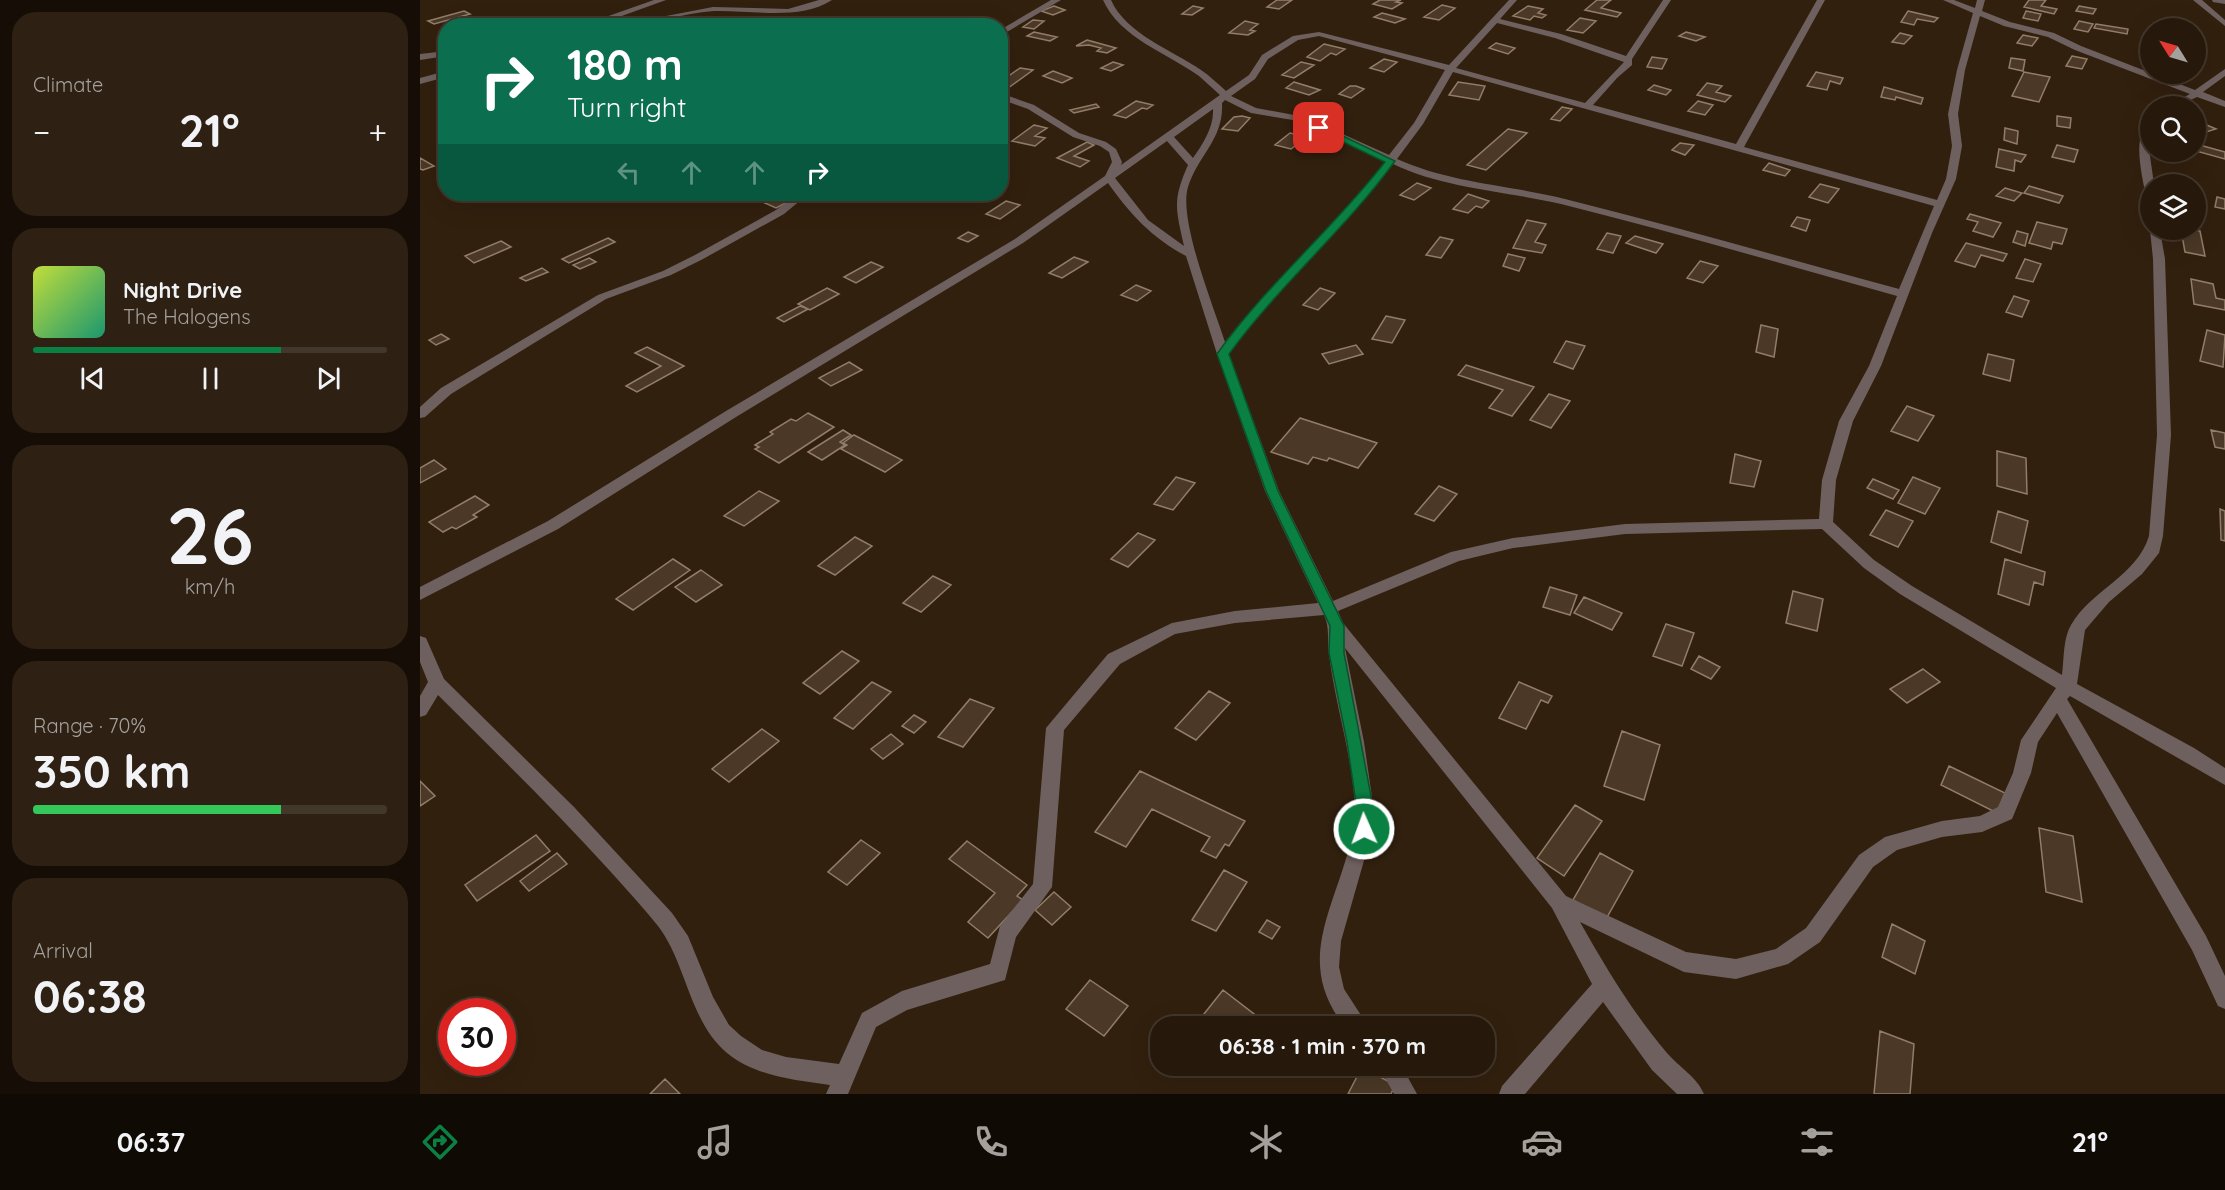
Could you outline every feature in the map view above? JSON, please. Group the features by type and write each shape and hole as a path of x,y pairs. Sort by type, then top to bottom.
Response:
{"street":[{"path":"608,18 662,0"},
{"path":"663,18 713,9 788,10 828,0"},
{"path":"1008,29 1057,0"},
{"path":"1107,0 1125,23 1151,45 1202,74 1221,99 1260,112 1285,114 1302,119 1391,161 1447,179 1562,201 1904,294"},
{"path":"1223,354 1244,326 1360,201 1418,124 1451,68 1513,0"},
{"path":"1588,105 1611,82 1619,68 1629,63 1628,59 1667,0"},
{"path":"1739,147 1821,0"},
{"path":"1947,0 2007,24 2051,35 2078,48 2225,104"},
{"path":"1827,524 1829,480 1846,421 1875,366 1952,178 1957,146 1953,114 1961,70 1981,0"},
{"path":"2196,0 2225,24"},
{"path":"2216,0 2225,2"},
{"path":"1495,20 1558,36 1593,50 1628,59"},
{"path":"420,594 504,553 554,525 731,414 1018,241 1252,77 1265,57 1296,38 1307,35 1332,36 1940,204"},
{"path":"420,57 438,54"},
{"path":"2193,96 2225,72"},
{"path":"420,81 438,76"},
{"path":"1008,99 1031,107 1076,135 1103,144 1113,151 1117,162 1109,178"},
{"path":"1221,99 1209,143 1193,165 1183,187 1180,204 1191,254 1223,354 1272,491 1337,626 1559,902 1604,986 1660,1062 1693,1094"},
{"path":"1168,135 1193,165"},
{"path":"1109,178 1133,211 1164,240 1191,254"},
{"path":"420,414 446,391 575,312 602,297 667,273 780,212 794,201"},
{"path":"1559,902 1684,962 1736,969 1781,957 1813,935 1866,861 1892,843 1942,830 1982,824 2005,813 2022,773 2030,740 2062,692 2077,628 2103,598 2137,570 2151,553 2156,536 2164,435 2159,259 2156,240"},
{"path":"420,642 437,683 558,802 654,906 672,930 692,966 712,1020 733,1044 755,1058 841,1085 869,1020 903,1001 984,975 998,974 1007,933 1042,886 1055,728 1114,659 1172,629 1235,617 1330,608 1456,556 1513,543 1625,530 1827,524 1869,564 2062,692 2188,753 2225,777"},
{"path":"1337,626 1337,653 1363,796 1364,829 1331,941 1329,959 1337,1001 1349,1016"},
{"path":"420,710 437,683"},
{"path":"2062,692 2199,943 2225,999"},
{"path":"1510,1094 1604,986"},
{"path":"1395,1076 1406,1094"}],"building":[{"path":"1277,0 1292,0 1279,9 1267,7"},
{"path":"1380,0 1401,0 1396,2 1402,3 1392,9 1373,4"},
{"path":"1597,0 1611,0 1601,8 1621,13 1617,17 1585,10"},
{"path":"2029,0 2046,0 2041,6 2057,9 2054,14 2024,7"},
{"path":"1442,5 1455,8 1439,20 1424,17"},
{"path":"1054,6 1065,10 1053,15 1041,11"},
{"path":"1193,6 1203,8 1192,15 1182,14"},
{"path":"1528,6 1543,9 1538,13 1546,15 1542,18 1534,16 1530,20 1513,16"},
{"path":"2079,6 2096,9 2093,14 2076,11"},
{"path":"464,11 470,14 456,18 439,18"},
{"path":"1908,11 1938,18 1934,22 1917,19 1914,25 1901,22"},
{"path":"2026,11 2041,14 2038,21 2023,18"},
{"path":"1382,13 1405,19 1395,23 1374,17"},
{"path":"438,18 438,23 434,24 428,21"},
{"path":"1580,18 1596,21 1583,33 1567,30"},
{"path":"1033,20 1044,21 1034,29 1023,27"},
{"path":"1245,21 1258,24 1250,30 1255,31 1248,35 1229,33"},
{"path":"2079,21 2093,24 2088,32 2074,29"},
{"path":"2096,24 2128,29 2127,34 2094,28"},
{"path":"1034,32 1057,37 1050,41 1027,36"},
{"path":"1686,32 1705,37 1696,41 1679,36"},
{"path":"1900,33 1912,36 1904,44 1892,42"},
{"path":"2023,35 2038,38 2032,46 2017,43"},
{"path":"1087,40 1116,48 1107,53 1097,51 1101,48 1089,45 1076,46"},
{"path":"1496,43 1515,48 1508,54 1489,48"},
{"path":"1324,44 1345,49 1336,55 1331,53 1320,61 1307,57"},
{"path":"2072,56 2087,59 2082,69 2066,66"},
{"path":"1652,57 1667,59 1662,69 1647,67"},
{"path":"2011,58 2025,60 2023,71 2009,68"},
{"path":"1384,59 1397,62 1384,72 1370,68"},
{"path":"1113,62 1123,65 1111,71 1101,68"},
{"path":"1301,62 1314,65 1294,78 1282,75"},
{"path":"1020,68 1033,70 1008,88 1008,76"},
{"path":"1053,71 1072,78 1062,83 1043,76"},
{"path":"1816,72 1843,78 1840,84 1830,81 1827,90 1807,86"},
{"path":"2024,72 2050,77 2039,102 2012,96"},
{"path":"1294,82 1320,90 1309,95 1286,88"},
{"path":"1458,82 1485,86 1479,100 1449,95"},
{"path":"1707,83 1722,86 1716,92 1731,96 1725,102 1697,95"},
{"path":"1654,85 1671,90 1666,95 1648,90"},
{"path":"1350,86 1364,89 1351,98 1339,94"},
{"path":"1884,87 1923,98 1921,104 1896,97 1895,100 1881,97"},
{"path":"1136,101 1153,105 1147,109 1142,108 1126,118 1114,115"},
{"path":"1698,101 1713,105 1705,115 1688,111"},
{"path":"1096,104 1099,107 1074,113 1070,110"},
{"path":"1562,107 1572,109 1560,121 1551,119"},
{"path":"2057,116 2071,118 2070,128 2057,126"},
{"path":"1234,117 1250,118 1238,131 1222,129"},
{"path":"1034,125 1047,128 1035,136 1045,138 1035,146 1012,141"},
{"path":"2206,125 2216,129 2206,132"},
{"path":"2005,128 2018,131 2017,144 2004,140"},
{"path":"1508,129 1527,133 1486,170 1467,165"},
{"path":"1290,133 1306,137 1291,149 1275,145"},
{"path":"1319,139 1323,144 1310,147 1307,141"},
{"path":"1087,142 1094,145 1074,156 1089,161 1080,167 1057,158"},
{"path":"1680,143 1694,145 1685,155 1672,150"},
{"path":"2057,145 2078,150 2074,162 2052,157"},
{"path":"2206,147 2225,152 2225,159 2206,154"},
{"path":"1999,149 2026,155 2021,162 2015,160 2014,171 1996,167"},
{"path":"420,158 434,166 420,169"},
{"path":"1769,163 1790,170 1785,176 1763,170"},
{"path":"1417,183 1431,188 1414,200 1400,195"},
{"path":"1820,184 1839,189 1828,203 1809,197"},
{"path":"2029,186 2063,196 2059,203 2024,193"},
{"path":"2005,188 2022,193 2014,201 1996,196"},
{"path":"1468,194 1489,201 1482,208 1476,206 1468,213 1453,209"},
{"path":"2217,197 2225,199 2225,209 2215,207"},
{"path":"760,201 790,201 776,208"},
{"path":"1006,201 1020,205 1000,219 986,214"},
{"path":"1970,214 2001,223 1993,237 1973,231 1978,222 1967,219"},
{"path":"1797,217 1810,220 1806,231 1791,226"},
{"path":"1527,220 1546,224 1535,242 1546,245 1542,253 1513,248"},
{"path":"2037,222 2067,229 2062,244 2053,242 2051,249 2029,243"},
{"path":"2017,231 2028,234 2025,246 2013,242"},
{"path":"968,232 978,236 968,242 958,238"},
{"path":"1607,233 1621,236 1613,253 1597,249"},
{"path":"1635,236 1663,244 1656,253 1626,243"},
{"path":"1440,237 1453,240 1441,258 1426,255"},
{"path":"608,238 615,242 569,263 562,259"},
{"path":"2183,240 2202,240 2205,256 2185,252"},
{"path":"501,241 511,247 474,263 465,256"},
{"path":"1966,243 2007,254 2003,261 1981,255 1975,267 1955,261"},
{"path":"1508,254 1525,258 1519,271 1503,266"},
{"path":"1074,257 1088,262 1062,278 1049,273"},
{"path":"589,258 596,262 580,269 573,265"},
{"path":"2025,259 2041,264 2033,282 2016,278"},
{"path":"1700,261 1718,266 1703,283 1687,278"},
{"path":"871,262 883,267 856,283 844,277"},
{"path":"542,268 548,272 526,281 520,278"},
{"path":"2191,279 2213,284 2216,298 2225,300 2225,310 2194,304"},
{"path":"1136,285 1151,291 1137,301 1121,295"},
{"path":"827,288 839,294 810,310 798,304"},
{"path":"1320,288 1335,293 1318,310 1303,305"},
{"path":"2014,296 2029,301 2022,317 2006,312"},
{"path":"800,306 808,309 784,322 777,318"},
{"path":"1386,316 1405,320 1392,343 1372,339"},
{"path":"1761,325 1778,329 1774,357 1756,352"},
{"path":"2207,330 2225,335 2223,367 2200,361"},
{"path":"441,334 449,339 436,345 429,340"},
{"path":"1566,341 1585,346 1573,369 1554,362"},
{"path":"1356,345 1363,354 1329,364 1322,354"},
{"path":"647,347 684,366 637,392 626,386 661,366 635,353"},
{"path":"1988,354 2014,360 2010,381 1983,374"},
{"path":"849,362 862,370 831,386 819,378"},
{"path":"1466,365 1534,387 1512,416 1489,408 1503,390 1458,375"},
{"path":"1549,394 1570,401 1551,428 1530,420"},
{"path":"1907,406 1934,416 1918,441 1891,431"},
{"path":"808,413 834,427 779,463 755,449 759,447 755,445 773,434 770,432 791,419 796,421"},
{"path":"1300,418 1377,443 1358,468 1329,458 1327,461 1313,457 1308,464 1271,452"},
{"path":"843,430 851,435 840,442 845,445 822,460 808,452"},
{"path":"2211,430 2225,433 2225,449 2215,447"},
{"path":"854,435 902,460 885,472 841,449 847,445 843,443"},
{"path":"1997,451 2026,458 2027,494 1997,486"},
{"path":"1735,454 1761,461 1754,487 1730,483"},
{"path":"434,460 446,469 420,483 420,468"},
{"path":"1176,477 1195,483 1173,510 1154,504"},
{"path":"1913,477 1940,488 1925,514 1898,503"},
{"path":"1873,479 1899,490 1893,499 1867,488"},
{"path":"1439,486 1457,494 1434,521 1415,514"},
{"path":"759,491 779,501 744,526 724,516"},
{"path":"475,496 489,505 473,515 477,517 456,529 452,527 443,532 429,522"},
{"path":"2220,509 2225,511 2225,541 2221,540"},
{"path":"1886,510 1913,521 1898,547 1870,535"},
{"path":"1998,511 2028,521 2021,553 1991,542"},
{"path":"1138,533 1155,540 1128,567 1111,559"},
{"path":"855,537 872,546 835,575 818,566"},
{"path":"673,559 690,570 633,610 616,599"},
{"path":"2005,559 2045,572 2043,585 2034,582 2029,605 1998,594"},
{"path":"701,570 722,585 696,602 675,587"},
{"path":"933,576 951,585 921,612 903,603"},
{"path":"1550,587 1577,595 1570,615 1543,607"},
{"path":"1793,591 1823,599 1817,631 1786,623"},
{"path":"1584,597 1622,613 1612,630 1574,613"},
{"path":"1666,624 1694,633 1682,666 1653,656"},
{"path":"842,651 859,661 820,694 803,683"},
{"path":"1699,656 1720,667 1711,679 1691,669"},
{"path":"1923,669 1940,682 1907,703 1890,689"},
{"path":"872,682 891,692 853,729 834,718"},
{"path":"1519,682 1552,696 1548,703 1541,700 1526,729 1499,718"},
{"path":"1209,691 1230,703 1196,740 1175,728"},
{"path":"970,699 994,708 963,747 938,737"},
{"path":"914,715 926,722 914,733 902,726"},
{"path":"762,729 779,741 729,782 712,769"},
{"path":"1622,731 1660,745 1644,800 1604,786"},
{"path":"891,734 903,744 883,759 871,749"},
{"path":"1949,766 2005,793 1997,813 1941,785"},
{"path":"1140,771 1245,821 1229,846 1225,844 1216,858 1201,851 1210,837 1152,809 1126,847 1095,832"},
{"path":"420,781 435,796 420,806"},
{"path":"1575,805 1602,821 1564,876 1537,858"},
{"path":"2039,828 2073,836 2082,902 2046,892"},
{"path":"536,835 550,851 477,901 465,885"},
{"path":"861,840 880,853 847,885 828,872"},
{"path":"967,841 1027,885 1017,896 1023,900 988,938 968,922 995,893 949,859"},
{"path":"557,853 567,864 529,891 520,881"},
{"path":"1600,853 1633,871 1606,919 1573,900"},
{"path":"1224,870 1247,882 1216,931 1192,920"},
{"path":"1054,892 1071,907 1052,925 1035,910"},
{"path":"1267,920 1280,927 1272,939 1259,932"},
{"path":"1892,924 1925,941 1915,974 1882,957"},
{"path":"1090,980 1128,1006 1104,1036 1066,1009"},
{"path":"1223,990 1254,1014 1252,1016 1202,1016"},
{"path":"1880,1031 1914,1044 1910,1094 1874,1094"},
{"path":"1357,1076 1378,1076 1395,1085 1391,1094 1348,1094"},
{"path":"665,1079 680,1094 650,1094"}],"route":[{"path":"1319,128 1391,161 1360,201 1244,326 1223,354 1272,491 1337,626 1337,653 1355,742 1363,796 1364,829"}]}
